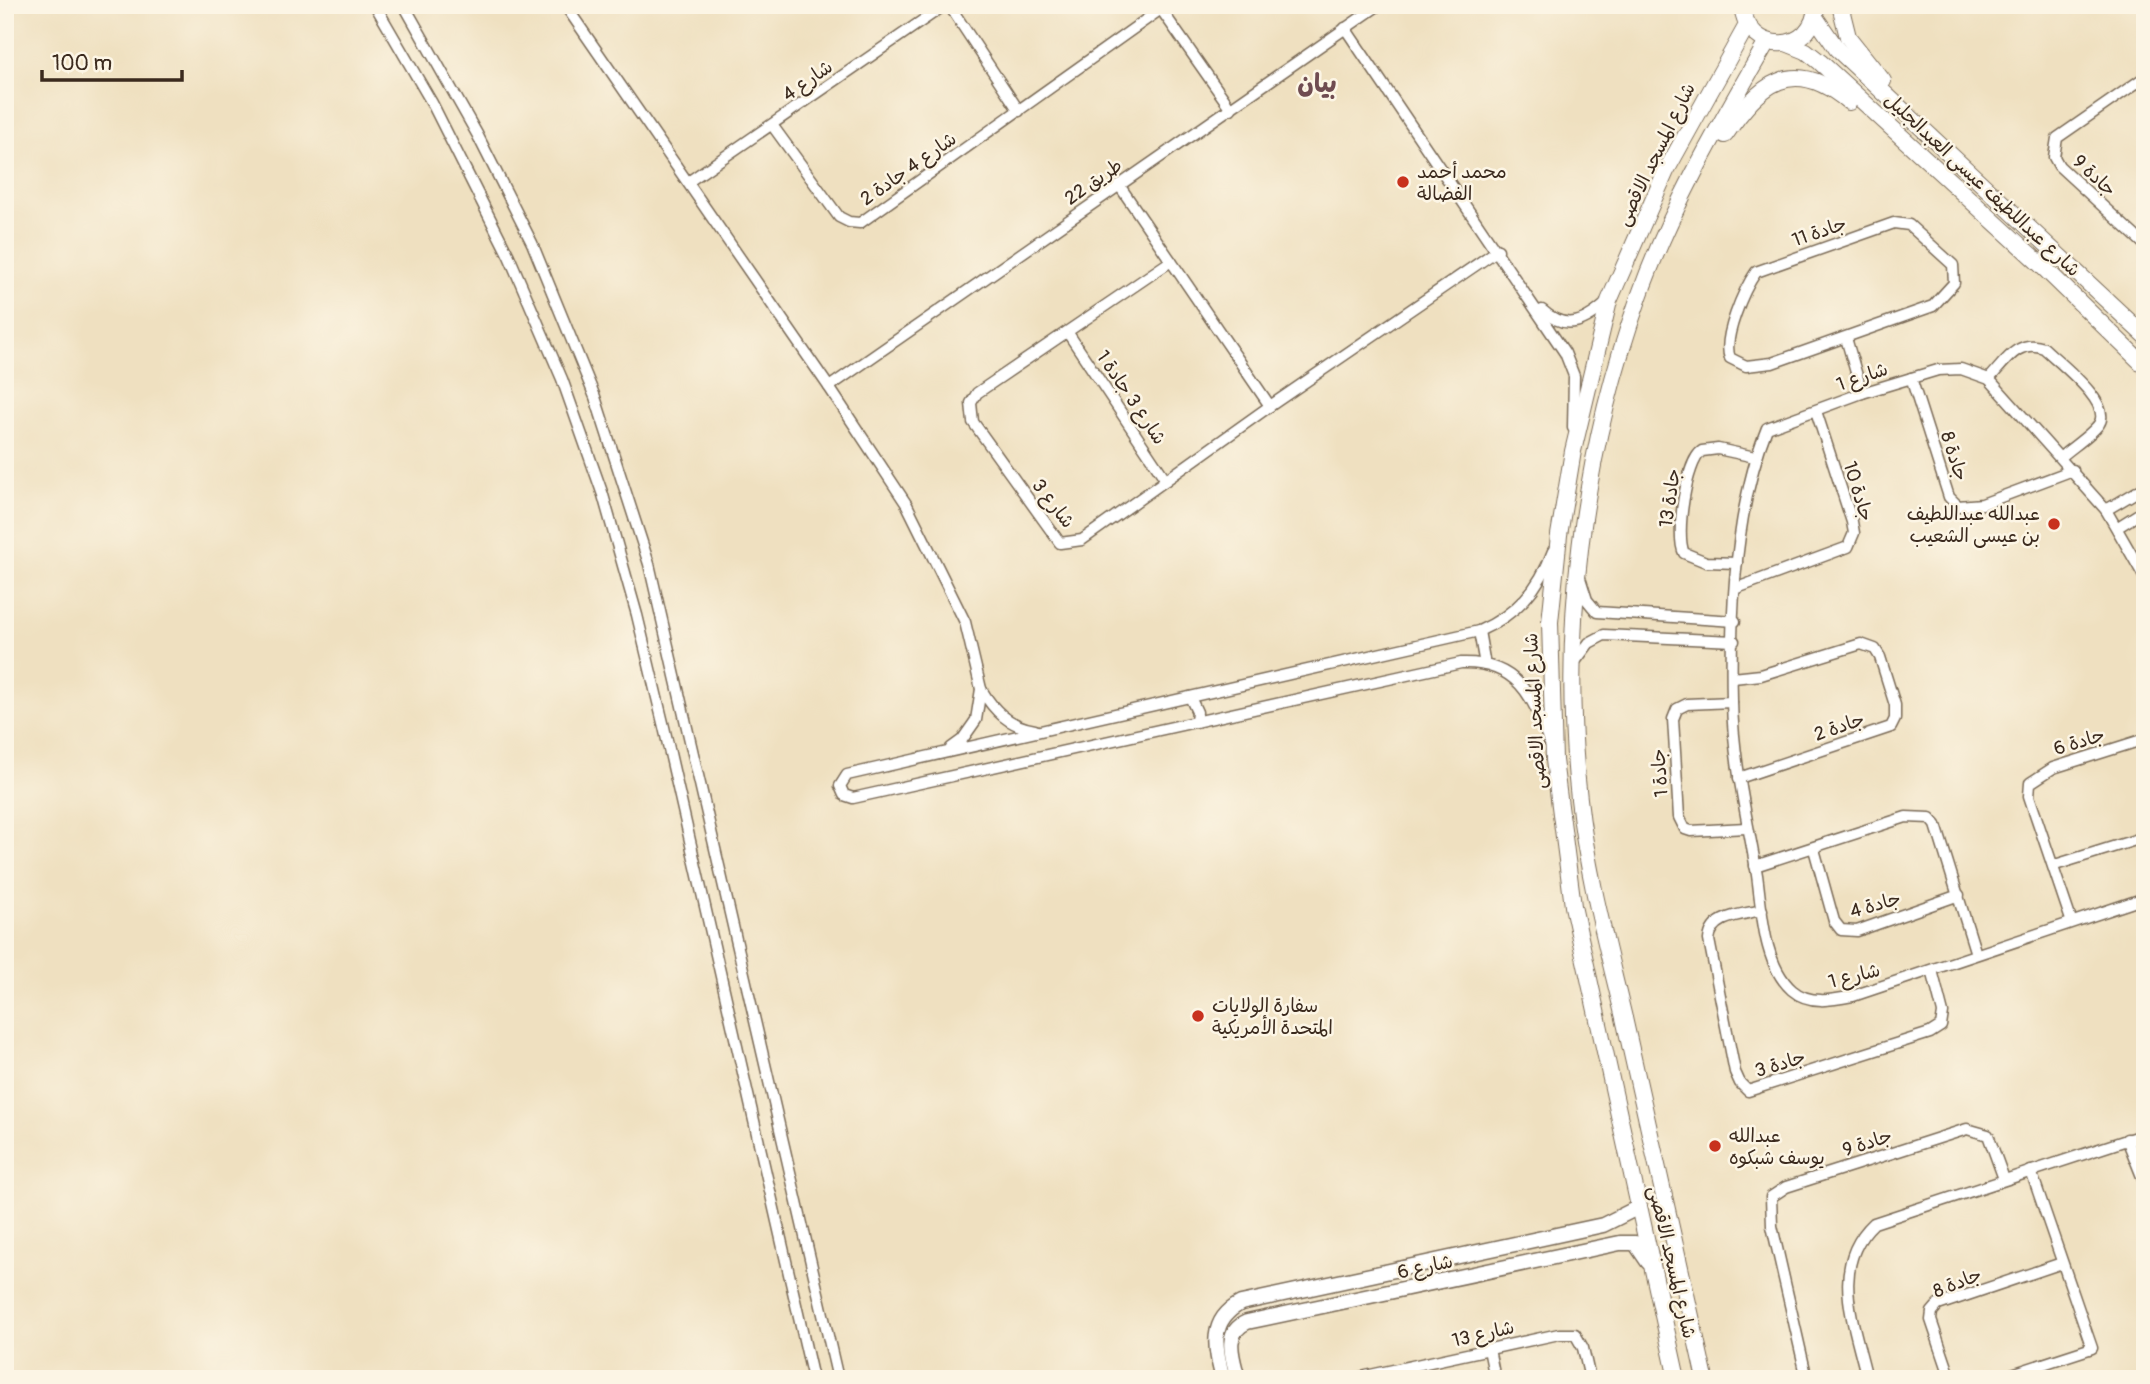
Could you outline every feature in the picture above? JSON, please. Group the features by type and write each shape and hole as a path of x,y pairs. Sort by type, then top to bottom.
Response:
{"main road":[{"path":"1742,5 1747,25 1767,42 1786,43 1799,38 1816,11"},
{"path":"1840,5 1849,37 1902,110"},
{"name":"شارع عبداللطيف عيسى العبدالجليل","path":"1816,11 1837,49 2141,332"},
{"name":"شارع المسجد الاقصى","path":"1677,1379 1569,880 1554,760 1550,622 1559,535 1573,451 1609,301 1666,171 1747,25"},
{"name":"شارع المسجد الاقصى","path":"1705,1379 1605,934 1579,799 1574,663 1578,570 1582,527 1601,424 1638,298 1659,244 1682,198 1767,42"},
{"name":"شارع عبداللطيف عيسى العبدالجليل","path":"1786,43 1806,51 1820,62 2038,262 2145,366"},
{"path":"1682,198 1744,107 1770,83 1788,77 1812,80 1835,90 1884,132 1919,154"},
{"path":"1961,192 1979,198 2029,246 2037,246 2042,240"},
{"path":"1640,230 1655,228 1659,231 1659,244"},
{"path":"2038,262 2049,259 2113,317 2141,332"},
{"path":"1569,880 1577,889 1588,933 1598,938 1605,934"},
{"path":"1617,1107 1624,1102 1634,1105 1644,1155 1660,1179"}],"street":[{"path":"375,5 432,103 509,256 562,379 603,495 637,615 664,727 813,1379"},
{"path":"404,5 477,134 531,243 595,397 649,564 838,1379"},
{"path":"565,5 829,387 913,517 965,622 981,689 992,707 1009,721 1025,728 1048,729"},
{"path":"947,5 1018,111"},
{"name":"شارع 4","path":"688,182 947,5"},
{"name":"طريق 22","path":"829,387 1378,5"},
{"path":"1160,7 1231,109"},
{"name":"شارع 4 جادة 2","path":"772,125 839,217 849,222 860,222 1160,7"},
{"path":"1345,28 1534,302 1573,369 1573,451"},
{"name":"جادة 9","path":"2145,78 2057,138 2054,157 2059,166 2145,245"},
{"path":"1119,185 1270,406"},
{"name":"جادة 11","path":"1894,223 1909,225 1953,264 1954,283 1933,306 1846,338 1758,367 1736,363 1727,351 1746,286 1756,272 1765,268 1894,223"},
{"name":"شارع 3","path":"1171,261 1069,333 977,393 971,403 973,422 1060,543 1082,540 1270,406 1498,250"},
{"path":"1534,302 1549,316 1569,324 1586,320 1609,301"},
{"name":"شارع 3 جادة 1","path":"1069,333 1166,480"},
{"path":"1846,338 1862,393"},
{"path":"2061,457 2099,424 2102,415 2099,401 2044,348 2034,344 2019,347 1989,379 2106,510 2145,578"},
{"name":"شارع 1","path":"1989,379 1961,369 1938,370 1862,393 1767,428 1755,457 1737,563 1732,702 1746,828 1762,910 1778,972 1793,990 1807,998 1826,1002 1853,996 2071,920 2145,898"},
{"name":"جادة 8","path":"1911,378 1950,497 1958,506 1969,508 1982,504 2073,470"},
{"name":"جادة 10","path":"1737,588 1848,547 1852,542 1852,522 1816,411"},
{"name":"جادة 13","path":"1737,563 1706,562 1684,553 1681,542 1685,493 1692,462 1702,451 1718,449 1755,457"},
{"path":"2106,510 2145,486"},
{"path":"2118,527 2145,510"},
{"path":"1554,760 1532,699 1517,681 1485,665 1461,663 853,797 841,791 841,782 847,775 1479,631 1503,619 1532,592 1546,570 1559,535"},
{"path":"1578,570 1587,600 1597,612 1735,621"},
{"path":"1479,631 1485,665"},
{"path":"1574,663 1589,643 1604,635 1734,641"},
{"name":"جادة 2","path":"1732,678 1761,675 1861,644 1875,649 1880,657 1896,712 1891,727 1739,778"},
{"path":"938,754 962,740 971,730 979,711 981,689"},
{"path":"1190,697 1197,712 1196,722"},
{"name":"جادة 1","path":"1732,702 1687,704 1677,709 1673,719 1679,817 1685,829 1691,831 1746,828"},
{"name":"جادة 6","path":"2071,920 2055,864 2029,796 2030,783 2053,768 2145,739"},
{"path":"1755,866 1906,817 1930,818 1936,825 1976,954"},
{"path":"2055,864 2145,837"},
{"name":"جادة 4","path":"1814,849 1833,921 1840,930 1857,931 1959,895"},
{"name":"جادة 3","path":"1762,910 1716,922 1710,929 1735,1072 1748,1091 1918,1037 1941,1026 1943,1013 1931,970"},
{"name":"جادة 9","path":"1807,1379 1772,1226 1771,1197 1786,1187 1967,1129 1988,1135 2004,1180"},
{"path":"1867,1379 1848,1297 1847,1268 1859,1237 1874,1223 2145,1133"},
{"path":"2127,1139 2145,1184"},
{"path":"1997,1379 2092,1348 2031,1171"},
{"name":"شارع 6","path":"1223,1379 1216,1347 1216,1332 1227,1312 1241,1303 1584,1229 1617,1220 1639,1207"},
{"path":"1584,1229 1589,1249"},
{"name":"شارع 6","path":"1238,1379 1231,1341 1235,1331 1248,1322 1589,1249 1635,1243 1644,1252 1655,1278"},
{"name":"جادة 8","path":"1951,1379 1931,1320 1932,1312 1938,1305 2062,1263"},
{"name":"شارع 13","path":"1352,1379 1396,1374 1489,1349 1559,1334 1575,1334 1583,1348 1590,1379"},
{"path":"1489,1349 1495,1379"}],"place":[{"name":"محمد أحمد الفضالة","path":"1403,182"},
{"name":"عبدالله عبداللطيف بن عيسى الشعيب","path":"2054,524"},
{"name":"سفارة الولايات المتحدة الأمريكية","path":"1198,1016"},
{"name":"عبدالله يوسف شبكوه","path":"1715,1146"}],"district":[{"name":"بيان","path":"1317,83"}]}
